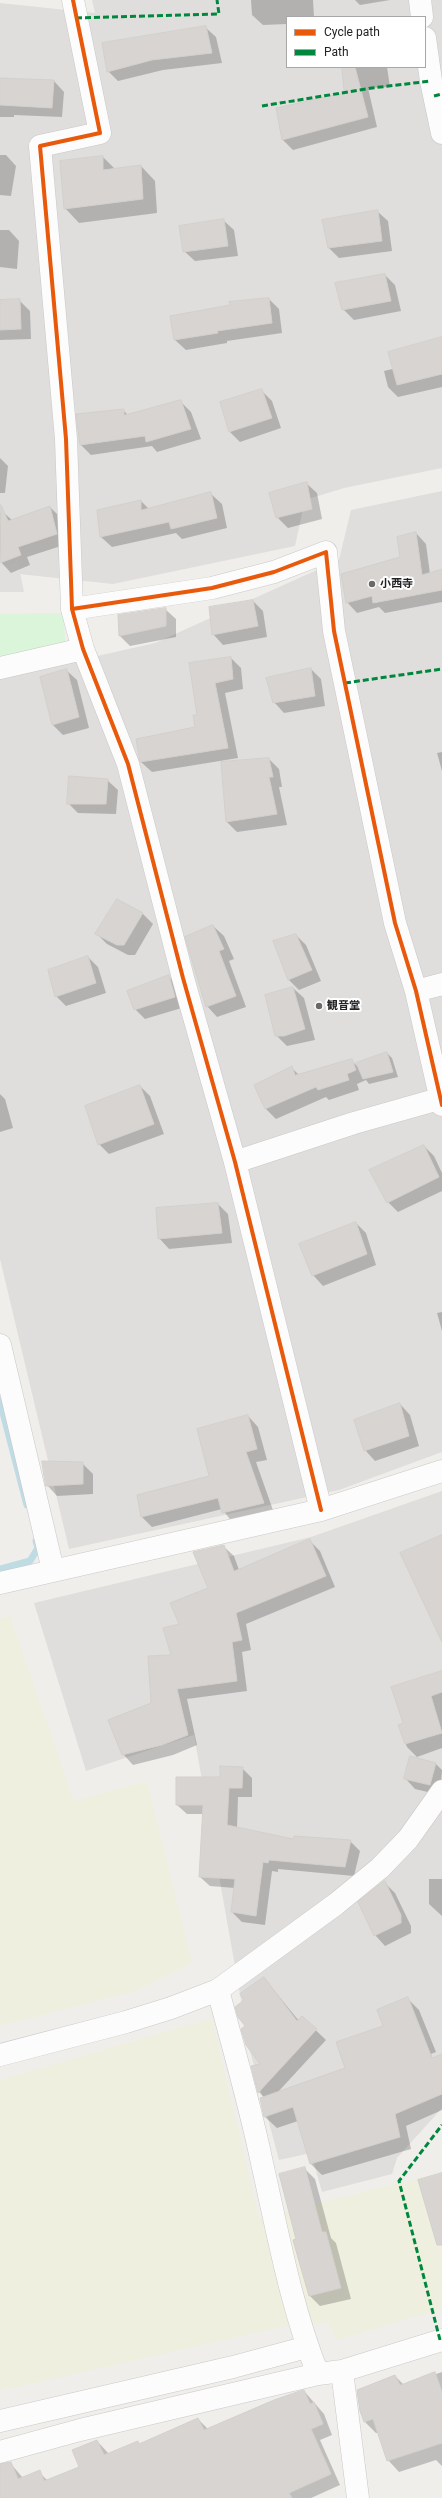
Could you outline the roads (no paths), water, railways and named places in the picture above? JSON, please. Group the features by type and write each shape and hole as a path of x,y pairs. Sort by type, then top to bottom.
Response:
{"street":[{"path":"73,0 100,133 40,146 66,439 72,609 82,649 128,764 183,978 235,1162 321,1510"},
{"path":"420,0 422,16"},
{"path":"426,45 431,81 442,133"},
{"path":"72,609 212,588 274,572 326,552 334,631 343,676 395,923 416,991 441,1100 235,1162"},
{"path":"0,668 82,649"},
{"path":"416,991 442,984"},
{"path":"0,1345 53,1570"},
{"path":"0,1583 53,1570 108,1560 225,1530 321,1510 442,1471"},
{"path":"0,2055 126,2022 218,1990 336,1904 380,1868 408,1839 442,1791"},
{"path":"218,1990 262,2162 277,2233 307,2347 318,2374"},
{"path":"0,2452 80,2430 318,2374 342,2371 442,2340"},
{"path":"0,2421 233,2367 307,2347"},
{"path":"342,2371 358,2498"}],"waterway":[{"path":"0,1401 27,1505"},
{"path":"0,1569 30,1561 38,1548 36,1541"}],"place":[{"name":"小西寺","path":"372,584"},
{"name":"観音堂","path":"319,1006"}]}
